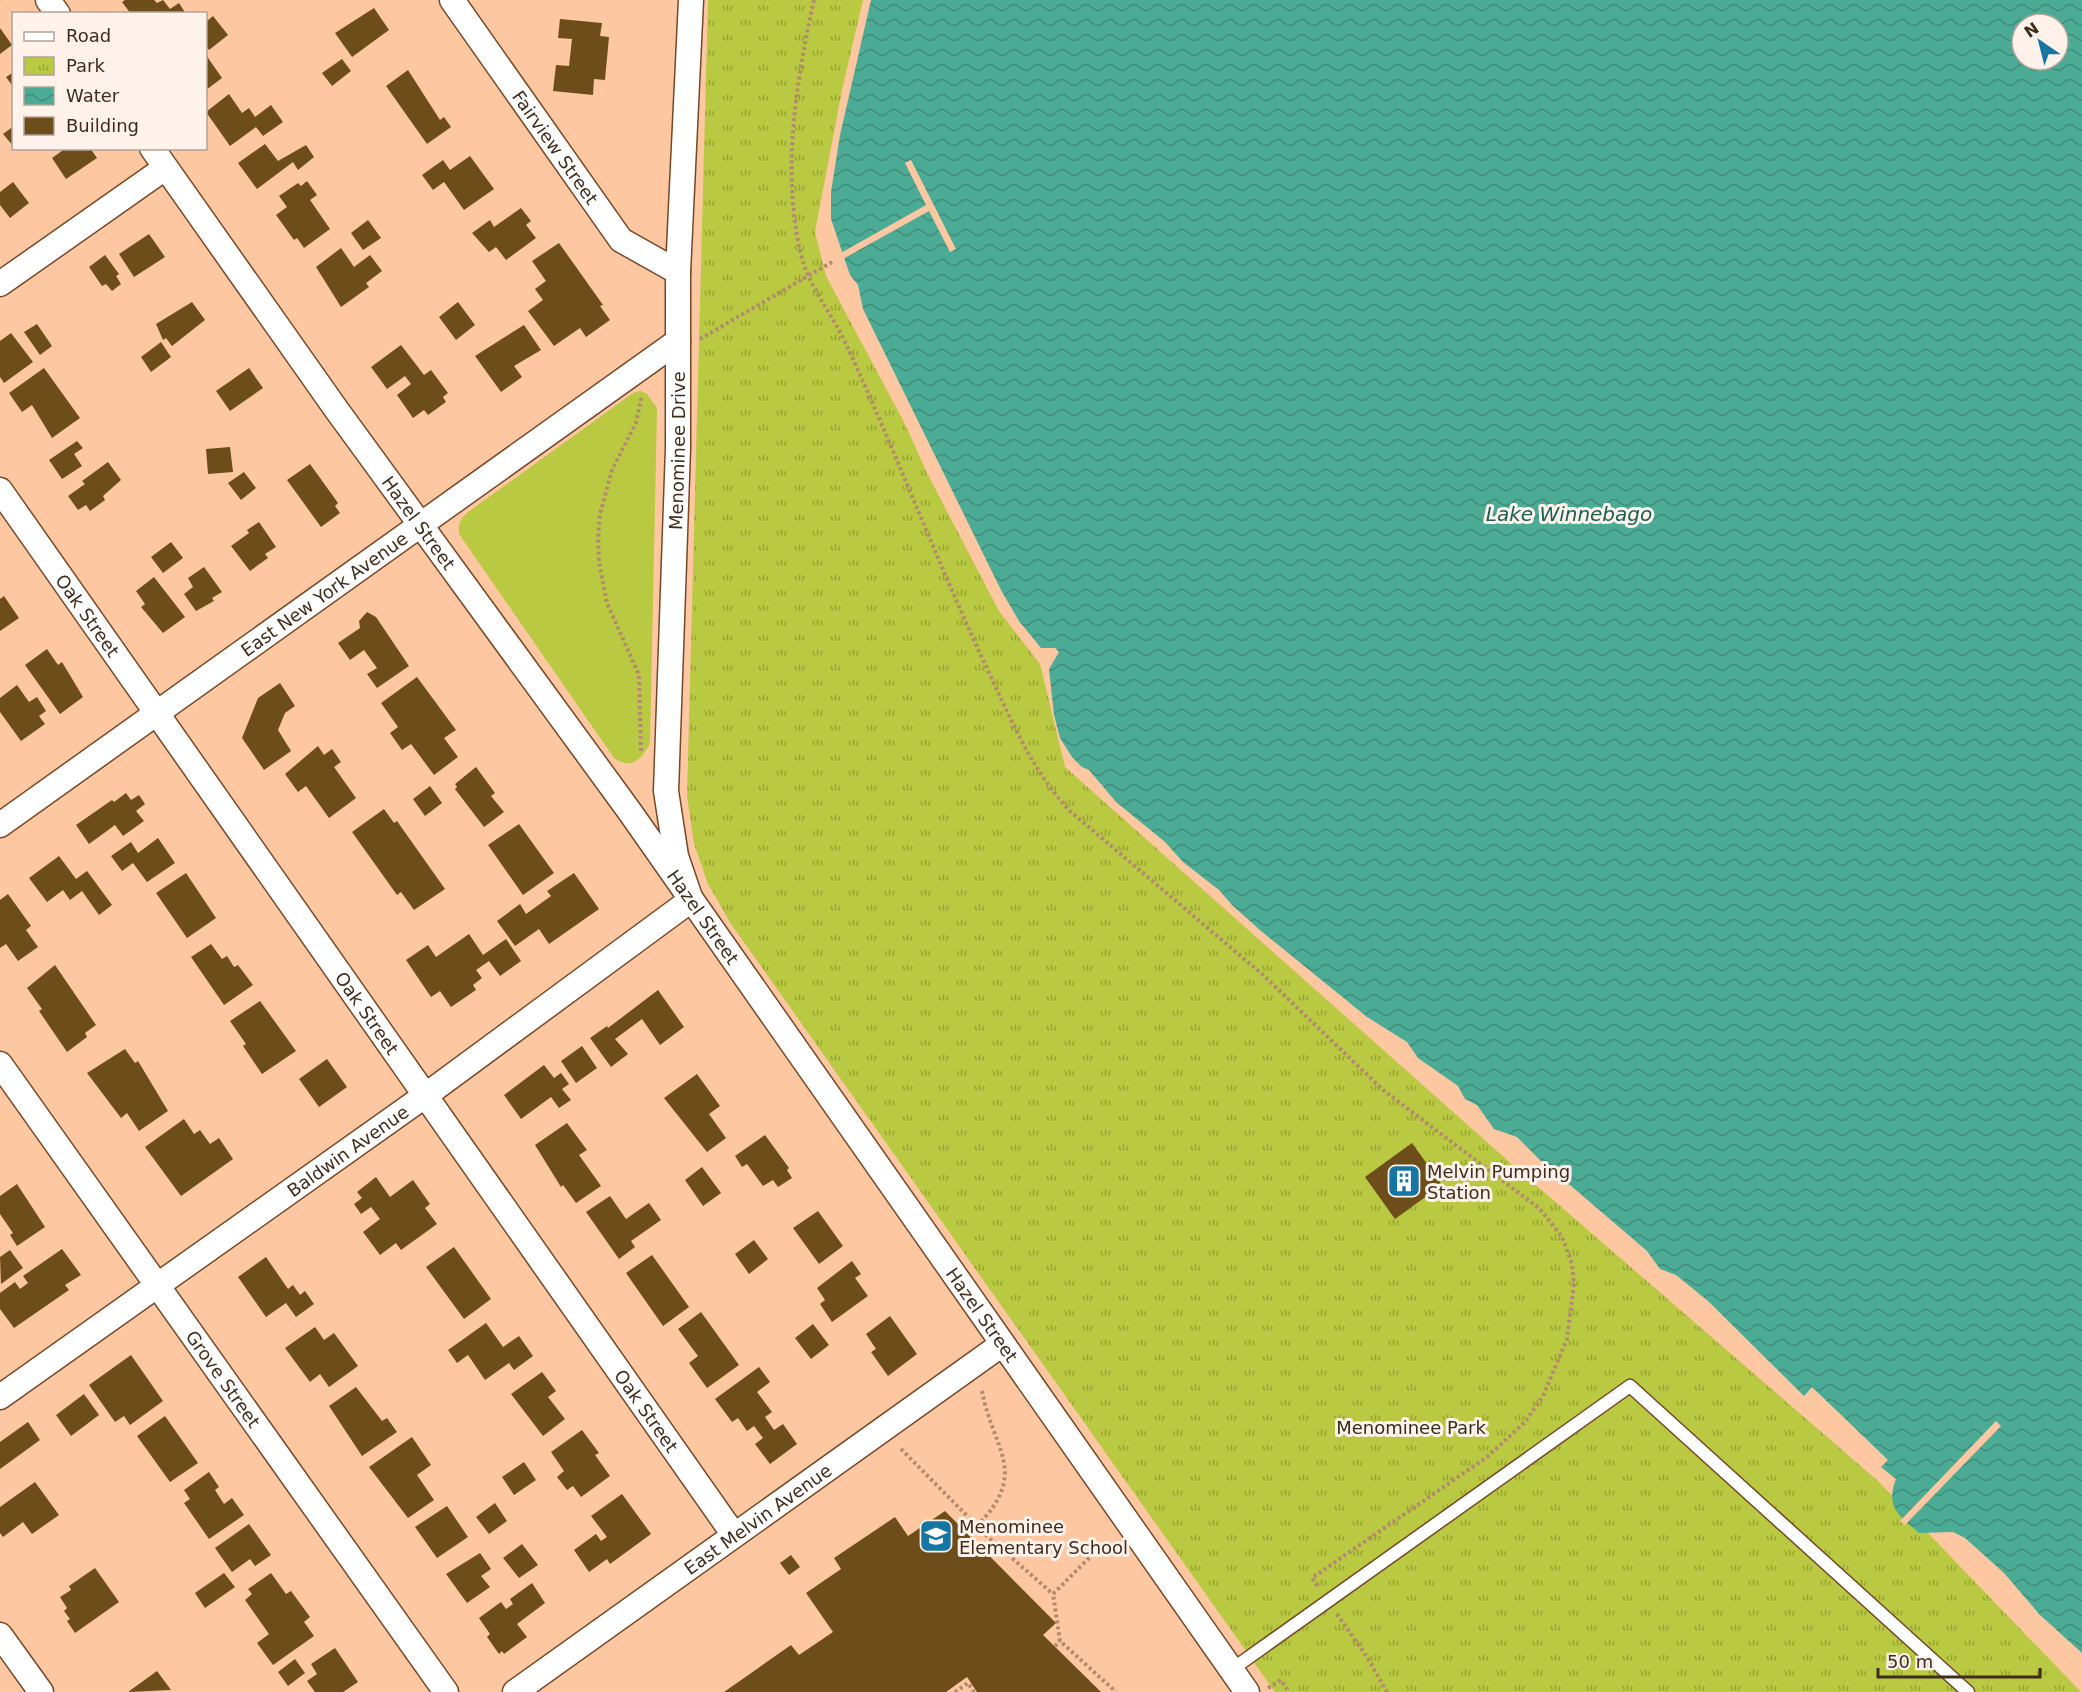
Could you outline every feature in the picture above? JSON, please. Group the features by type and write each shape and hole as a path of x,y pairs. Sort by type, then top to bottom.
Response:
{"street":[{"name":"Fairview Street","path":"452,0 621,240 678,273"},
{"name":"Menominee Drive","path":"691,0 678,273 677,460 666,791 676,856 692,900"},
{"path":"0,284 158,158"},
{"name":"Hazel Street","path":"158,158 336,409 422,524 692,900 1001,1345 1247,1692"},
{"name":"East New York Avenue","path":"0,825 159,714 422,524 678,345"},
{"name":"Oak Street","path":"0,490 734,1535"},
{"name":"Baldwin Avenue","path":"0,1398 426,1095 692,900"},
{"name":"Grove Street","path":"0,1064 446,1692"},
{"name":"East Melvin Avenue","path":"514,1692 1001,1345"},
{"path":"0,1635 41,1692"}],"lane":[{"path":"1231,1670 1630,1386 1968,1692"}],"path":[{"path":"814,0 791,137 794,213 807,277 845,342 899,471 1008,712 1054,793 1079,820 1276,986 1383,1090 1540,1209 1562,1237 1572,1264 1572,1308 1567,1339 1543,1396 1525,1422 1487,1457 1312,1578 1367,1658 1387,1692"},
{"path":"678,345 702,338 832,262"},
{"path":"640,751 639,675 607,603 599,562 598,539 600,514 612,470 636,423 642,395"},
{"path":"977,1526 998,1501 1006,1474 1005,1459 987,1417 982,1391"},
{"path":"901,1449 977,1526 1053,1594 1060,1641 1116,1692"},
{"path":"1053,1594 1102,1545"},
{"path":"1055,1647 1060,1641"},
{"path":"1263,1692 1281,1680 1289,1692"},
{"path":"955,1692 968,1683 974,1692"}],"green space":[{"name":"Menominee Park","path":"708,0 863,0 842,90 815,232 826,276 905,424 928,475 999,611 1040,664 1065,767 1515,1167 1878,1481 2081,1692 1275,1692 731,924 708,884 694,844 687,796"},
{"path":"640,391 647,394 657,408 650,744 639,759 626,763 614,758 459,534 459,524 468,512 633,393"}],"water":[{"name":"Lake Winnebago","path":"871,0 2082,0 2082,1653 2040,1615 2004,1573 1965,1538 1953,1532 1919,1533 1905,1521 1893,1504 1892,1497 1896,1479 1881,1467 1888,1460 1812,1387 1804,1396 1708,1301 1676,1275 1660,1269 1647,1251 1570,1185 1561,1181 1517,1137 1494,1129 1477,1105 1465,1099 1458,1086 1418,1058 1407,1042 1367,1017 1261,931 1219,890 1183,862 1165,842 1116,802 1089,770 1082,767 1072,757 1060,738 1054,715 1049,669 1059,652 1055,648 1041,648 1019,621 1002,592 863,309 858,285 850,275 831,219 831,192 840,135"}],"pier":[{"path":"911,160 956,249 950,252 929,211 841,260 839,254 926,205 905,163"},
{"path":"1996,1421 2001,1426 1905,1525 1900,1521"}],"building":[{"path":"125,0 154,0 157,3 163,0 170,9 179,3 185,12 130,12 122,2"},
{"path":"374,8 389,30 352,57 335,33"},
{"path":"213,16 228,35 209,50 207,47 207,21"},
{"path":"560,19 602,23 600,36 609,37 605,80 594,79 593,95 553,91 556,65 569,66 572,39 558,38"},
{"path":"0,28 12,45 0,54"},
{"path":"207,56 222,78 207,89"},
{"path":"342,59 351,71 332,86 322,73"},
{"path":"408,70 440,120 444,117 451,127 427,144 386,86"},
{"path":"12,73 12,85 6,77"},
{"path":"229,94 242,113 249,108 255,117 271,105 283,122 263,136 256,127 230,146 207,111"},
{"path":"12,127 12,145 3,134"},
{"path":"265,144 278,161 306,145 314,157 298,170 293,162 257,189 238,163"},
{"path":"63,150 91,150 97,158 66,179 52,158"},
{"path":"470,156 494,189 464,210 444,182 433,190 422,175 443,160 450,170"},
{"path":"307,181 317,195 310,200 330,229 304,248 297,238 294,240 276,215 287,207 279,196 298,183 301,186"},
{"path":"13,182 29,203 10,218 0,205 0,192"},
{"path":"521,208 531,221 526,225 536,238 506,260 496,247 489,252 472,233 490,220 494,227"},
{"path":"368,220 381,238 363,250 351,233"},
{"path":"149,234 165,257 134,277 119,254"},
{"path":"559,243 603,305 600,306 610,320 586,337 580,328 554,346 528,311 543,300 535,289 546,281 532,261"},
{"path":"341,248 354,267 370,255 382,271 366,283 369,287 341,307 316,267"},
{"path":"105,255 119,274 116,276 121,284 112,291 106,284 102,286 89,267"},
{"path":"192,302 205,320 172,346 166,338 163,340 156,324"},
{"path":"458,302 475,325 456,340 439,317"},
{"path":"37,324 52,346 40,355 24,332"},
{"path":"524,325 541,350 514,366 522,377 501,392 475,356"},
{"path":"11,333 33,362 4,383 0,377 0,341"},
{"path":"161,342 171,357 151,372 141,357"},
{"path":"401,345 424,375 431,370 448,393 443,397 446,402 428,415 424,410 413,418 397,395 411,384 405,376 387,389 371,367"},
{"path":"44,368 80,418 52,438 32,405 22,412 9,393"},
{"path":"249,368 263,388 230,411 216,391"},
{"path":"77,441 83,448 74,454 82,466 62,479 49,460"},
{"path":"230,447 233,472 208,474 206,449"},
{"path":"108,462 121,480 103,496 105,500 90,511 86,505 78,510 68,496 85,484 82,481"},
{"path":"310,464 338,503 335,506 340,513 321,527 287,480"},
{"path":"244,472 256,488 241,500 228,483"},
{"path":"259,522 276,547 265,554 268,558 250,571 231,546 249,533 247,530"},
{"path":"171,542 183,558 163,573 151,557"},
{"path":"204,567 222,592 212,598 214,601 196,611 184,594 193,587 188,578"},
{"path":"154,577 185,617 163,633 141,607 145,604 136,591"},
{"path":"4,596 19,618 0,631 0,599"},
{"path":"367,612 376,617 409,666 377,688 367,674 377,668 364,650 350,660 338,643 360,628 359,621"},
{"path":"47,649 58,665 62,662 83,697 60,714 25,665"},
{"path":"417,677 456,730 444,738 458,757 434,775 411,744 402,750 390,733 398,727 381,703"},
{"path":"280,683 295,706 285,713 278,730 291,751 264,770 242,738 258,698"},
{"path":"17,685 29,702 37,697 46,711 39,716 45,724 21,741 0,712 0,698"},
{"path":"318,746 324,755 332,749 341,762 334,767 356,798 329,818 306,786 298,792 285,774"},
{"path":"476,767 495,793 491,796 504,812 484,827 455,789 457,787 455,784"},
{"path":"430,786 442,803 425,816 413,799"},
{"path":"126,793 131,800 139,795 145,804 136,811 144,821 123,836 115,825 89,844 76,825"},
{"path":"384,809 394,823 397,821 445,889 414,910 401,892 397,895 352,832"},
{"path":"519,824 554,873 523,895 488,845"},
{"path":"158,838 175,863 147,882 133,863 122,871 111,856 131,842 138,853"},
{"path":"59,856 76,879 87,871 112,905 99,915 82,891 70,900 63,890 47,902 29,878"},
{"path":"186,873 216,918 187,938 156,893"},
{"path":"574,873 599,909 549,944 539,929 515,946 497,921 520,904 526,914 551,896 547,891"},
{"path":"8,894 31,926 26,930 38,947 18,961 6,944 0,948 0,900"},
{"path":"469,934 483,955 506,939 521,961 500,976 489,961 476,970 482,978 473,985 476,990 451,1007 440,991 431,997 406,960 428,945 436,957"},
{"path":"211,944 222,959 227,956 234,967 238,965 253,985 224,1005 191,957"},
{"path":"55,965 96,1025 85,1033 87,1037 67,1052 39,1011 42,1009 27,988"},
{"path":"658,990 684,1027 660,1045 642,1019 615,1039 628,1054 611,1067 590,1038 607,1026 608,1028"},
{"path":"260,1001 296,1051 262,1074 243,1046 246,1044 230,1021"},
{"path":"582,1046 597,1068 576,1083 561,1061"},
{"path":"125,1049 135,1063 138,1061 168,1111 139,1131 127,1113 121,1118 87,1073"},
{"path":"327,1059 347,1087 319,1107 299,1079"},
{"path":"544,1065 554,1078 561,1073 569,1084 562,1089 571,1100 559,1108 551,1097 521,1119 504,1095"},
{"path":"697,1074 720,1106 709,1114 726,1138 707,1152 664,1098"},
{"path":"184,1119 194,1134 200,1130 210,1144 219,1138 233,1159 181,1196 145,1147"},
{"path":"567,1123 587,1150 579,1155 601,1186 576,1203 563,1185 561,1187 535,1145"},
{"path":"765,1135 789,1168 787,1170 792,1178 778,1187 773,1180 763,1186 747,1164 742,1167 735,1156"},
{"name":"Melvin Pumping Station","path":"1412,1143 1442,1185 1395,1219 1365,1177"},
{"path":"702,1167 721,1193 703,1206 685,1180"},
{"path":"376,1177 390,1197 413,1180 430,1204 425,1208 437,1224 401,1250 396,1243 380,1255 363,1232 380,1219 371,1207 361,1214 354,1204 362,1198 357,1192"},
{"path":"17,1184 45,1227 17,1246 10,1235 13,1233 0,1214 0,1196"},
{"path":"610,1196 626,1219 649,1203 661,1220 631,1241 635,1247 619,1259 586,1212"},
{"path":"818,1211 843,1246 819,1264 793,1228"},
{"path":"754,1240 768,1259 749,1274 735,1254"},
{"path":"454,1247 491,1299 464,1319 426,1267"},
{"path":"62,1249 81,1275 65,1285 69,1290 14,1328 0,1309 0,1293 15,1282 20,1289 28,1283 23,1276"},
{"path":"10,1250 23,1268 1,1284 0,1257"},
{"path":"652,1255 689,1307 663,1326 626,1273"},
{"path":"266,1257 288,1289 293,1285 300,1295 305,1291 314,1304 296,1317 286,1303 266,1317 238,1277"},
{"path":"852,1261 861,1274 855,1278 868,1296 832,1322 820,1304 825,1300 817,1288"},
{"path":"701,1312 739,1365 707,1388 689,1363 698,1356 678,1329"},
{"path":"890,1316 917,1354 888,1376 871,1352 876,1349 866,1334"},
{"path":"486,1323 503,1347 519,1336 533,1356 514,1370 509,1363 485,1380 468,1355 457,1363 448,1350"},
{"path":"813,1324 829,1345 811,1359 795,1338"},
{"path":"315,1327 324,1340 334,1333 358,1366 329,1387 320,1374 310,1382 285,1348"},
{"path":"131,1355 163,1401 130,1425 124,1416 115,1422 89,1385"},
{"path":"759,1367 770,1382 757,1392 772,1412 765,1417 774,1430 783,1424 797,1444 770,1464 755,1444 763,1438 754,1426 747,1431 738,1418 732,1422 715,1399"},
{"path":"542,1372 556,1391 548,1397 565,1419 543,1436 511,1394"},
{"path":"356,1387 382,1421 387,1418 397,1432 362,1456 329,1406"},
{"path":"84,1394 99,1415 71,1436 56,1415"},
{"path":"165,1416 198,1463 170,1482 137,1436"},
{"path":"28,1422 40,1440 0,1469 0,1442"},
{"path":"582,1430 599,1453 595,1455 610,1476 581,1497 573,1486 567,1490 557,1477 564,1471 551,1452"},
{"path":"412,1437 431,1465 417,1475 434,1500 408,1518 369,1467"},
{"path":"524,1462 536,1480 514,1495 502,1477"},
{"path":"209,1472 219,1487 215,1490 224,1504 232,1498 244,1515 209,1539 184,1503 190,1499 184,1490"},
{"path":"35,1482 59,1515 32,1534 23,1522 3,1537 0,1533 0,1507"},
{"path":"622,1494 651,1534 610,1564 607,1559 589,1572 574,1550 596,1534 601,1541 607,1537 591,1516"},
{"path":"495,1503 507,1521 489,1534 476,1517"},
{"path":"447,1506 468,1537 437,1558 415,1527"},
{"path":"945,1511 1056,1623 1043,1635 1101,1692 977,1692 967,1677 946,1692 724,1692 791,1645 799,1655 833,1632 806,1593 841,1569 834,1558 895,1517 908,1536"},
{"path":"249,1524 271,1555 255,1566 250,1559 232,1572 215,1548"},
{"path":"522,1544 538,1565 519,1578 503,1558"},
{"path":"480,1553 491,1569 481,1576 490,1587 467,1603 446,1574"},
{"path":"791,1555 800,1567 789,1575 780,1563"},
{"path":"95,1568 119,1602 75,1633 67,1621 70,1619 64,1611 67,1608 60,1597 71,1590 69,1586"},
{"path":"224,1573 235,1587 205,1608 195,1593"},
{"path":"271,1573 286,1594 291,1591 310,1617 304,1622 314,1636 273,1665 257,1643 269,1634 245,1600 252,1594 248,1589"},
{"path":"532,1583 545,1603 517,1624 527,1637 504,1654 502,1651 499,1654 487,1637 490,1634 479,1618 501,1602 506,1609 513,1604 510,1599"},
{"path":"335,1648 358,1682 343,1692 315,1692 307,1681 317,1674 311,1664"},
{"path":"295,1659 305,1673 288,1686 278,1672"},
{"path":"157,1671 171,1690 128,1692"}],"place":[{"name":"Melvin Pumping Station","path":"1404,1181"},
{"name":"Menominee Elementary School","path":"936,1536"}]}
